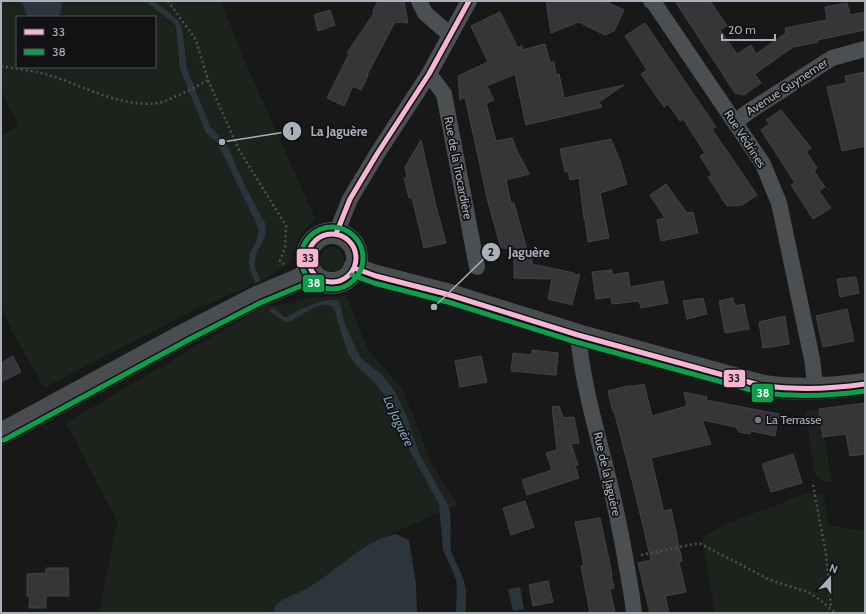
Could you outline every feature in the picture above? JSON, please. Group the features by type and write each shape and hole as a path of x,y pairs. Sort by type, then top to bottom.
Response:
{"street":[{"path":"419,1 424,13 450,35"},
{"path":"336,234 350,199 377,154 429,74 469,1"},
{"name":"Rue Védrines","path":"651,1 654,2 763,164 779,203 812,359 816,390"},
{"name":"Avenue Guynemer","path":"735,122 751,110 832,58 865,49"},
{"name":"Rue de la Trocardière","path":"429,74 444,94 477,267"},
{"path":"328,233 343,236 354,247 356,261 354,268 344,279 337,282 322,281 311,272 307,256 309,248 320,236 328,233"},
{"path":"354,268 376,276 450,295 578,335 763,386 783,389 816,390 865,384"},
{"path":"2,431 186,333 257,297 300,279 311,272"},
{"name":"Rue de la Jaguère","path":"578,335 590,403 614,500 634,613"}],"path":[{"path":"168,1 196,40 208,80 238,148 286,226 285,247 280,261"},
{"path":"1,66 50,76 106,96 135,103 159,103 208,80"},
{"path":"813,485 826,554 831,608"},
{"path":"625,559 699,543 770,580 808,592 836,613"}],"shaded area":[{"path":"1,1 221,1 245,62 315,218 302,232 289,264 261,281 196,309 44,388 11,329 1,306 1,136 19,126 1,90"},
{"path":"332,247 337,248 343,254 343,264 337,270 332,271 327,270 321,264 320,259 321,254 327,248"},
{"path":"346,295 368,350 403,390 432,464 457,505 386,536 270,613 99,613 117,521 66,423 264,306 290,304 308,298"},
{"path":"819,409 832,481 823,482 815,475 805,411"},
{"path":"807,493 824,495 828,525 865,531 865,613 714,613 714,605 702,538 724,525"}],"water":[{"path":"21,1 62,1 61,12 59,16 28,16"},
{"path":"145,1 154,1 178,20 182,27 187,69 210,126 227,145 245,186 265,223 266,234 256,255 255,262 255,269 261,281 255,283 249,261 250,254 257,239 259,231 258,227 217,142 206,133 180,69 176,27 174,23"},
{"path":"337,300 340,303 343,318 361,358 382,375 394,390 406,415 419,453 448,505 450,516 451,551 465,586 465,613 456,613 456,579 443,550 439,504 411,453 391,404 375,383 355,364 349,355 334,308 329,305 324,305 311,309 288,322 285,322 269,311 274,308 284,317 287,317 303,308"},
{"path":"396,534 409,540 416,584 417,613 274,613 275,606 280,602 318,582 350,557 373,542"},
{"path":"520,587 524,609 513,611 508,589"}],"building":[{"path":"378,1 404,1 408,23 395,22 367,75 368,76 361,90 353,86 344,106 327,98 349,54 347,53 374,13 373,10"},
{"path":"546,1 605,1 624,10 614,31 605,35 579,22 551,33"},
{"path":"675,1 710,1 727,26 720,30 737,54 751,45 756,54 786,33 785,28 827,20 825,7 847,3 850,15 865,12 865,30 817,40 818,42 793,47 755,74 761,83 744,95 735,93"},
{"path":"330,10 335,25 318,31 314,15"},
{"path":"500,12 518,48 522,45 522,50 545,44 550,62 554,62 556,75 559,74 564,98 624,85 599,102 602,107 526,125 515,74 487,86 494,100 486,103 496,141 512,138 519,156 529,174 506,180 511,203 514,203 527,250 532,250 532,264 574,273 574,275 580,274 572,305 548,299 552,279 514,278 514,249 501,248 488,202 465,97 460,100 458,76 488,62 471,26"},
{"path":"645,23 716,127 712,129 757,195 742,205 727,206 708,177 712,175 700,156 705,153 683,119 680,121 668,104 664,107 641,74 647,70 625,36"},
{"path":"865,72 865,146 842,151 827,87 846,83 845,76"},
{"path":"781,110 811,148 806,151 817,168 814,171 825,187 819,191 831,208 813,219 791,185 795,183 761,130 769,124 766,120"},
{"path":"611,139 627,184 600,193 609,238 588,242 579,178 570,180 568,171 565,172 560,149"},
{"path":"421,140 446,243 424,248 412,198 409,198 404,178 407,178 405,167"},
{"path":"666,184 687,213 693,212 698,233 661,241 657,220 665,218 650,195"},
{"path":"612,270 612,275 628,272 630,287 663,281 668,303 641,308 639,301 612,304 611,297 596,299 592,272"},
{"path":"856,277 859,293 840,297 837,279"},
{"path":"703,298 707,314 687,319 683,301"},
{"path":"733,298 735,306 744,304 749,329 725,333 719,301"},
{"path":"847,309 854,341 823,347 816,316"},
{"path":"785,316 789,344 763,348 759,322"},
{"path":"532,350 558,353 556,375 511,371 513,353 532,355"},
{"path":"13,356 21,372 1,382 1,363"},
{"path":"481,356 487,382 460,387 455,361"},
{"path":"644,384 652,416 687,406 684,392 707,397 706,400 779,414 775,436 751,431 750,434 739,432 736,427 702,420 711,444 651,458 663,509 664,511 671,509 682,561 679,562 686,592 665,596 669,613 650,613 638,563 651,560 635,492 608,391 627,386"},
{"path":"865,403 865,454 850,456 846,434 823,437 819,409"},
{"path":"559,406 563,418 574,417 579,443 571,444 578,465 575,466 579,478 527,495 522,480 552,470 546,453 557,450 552,407"},
{"path":"793,454 802,483 771,492 762,464"},
{"path":"525,501 534,527 511,535 503,508"},
{"path":"600,518 612,574 614,588 610,589 615,613 590,613 581,566 584,565 575,522"},
{"path":"46,568 68,568 69,596 46,596 46,608 29,608 30,596 27,596 27,574 46,573"},
{"path":"548,581 553,602 533,606 529,585"}],"transit line":[{"name":"33","path":"336,234 350,199 377,154 429,74 469,1"},
{"name":"38","path":"326,227 338,227 354,236 361,246 363,258 361,270 354,280 338,289 326,289 315,284 306,275 301,264 301,252 306,241 315,232 326,227"},
{"name":"33","path":"327,234 337,234 346,238 352,244 355,249 356,258 355,267 346,278 337,282 327,282 318,278 312,272 308,263 308,253 312,244 318,238 327,234"},
{"name":"33","path":"354,268 376,276 450,295 578,335 763,386 814,388 865,384"},
{"name":"38","path":"352,275 374,283 448,302 576,342 762,393 813,395 865,391"},
{"name":"38","path":"4,440 190,339 260,303 303,285 315,277"}],"place":[{"name":"La Jaguère","path":"222,142"},
{"name":"Jaguère","path":"434,307"},
{"name":"La Terrasse","path":"758,420"}]}
